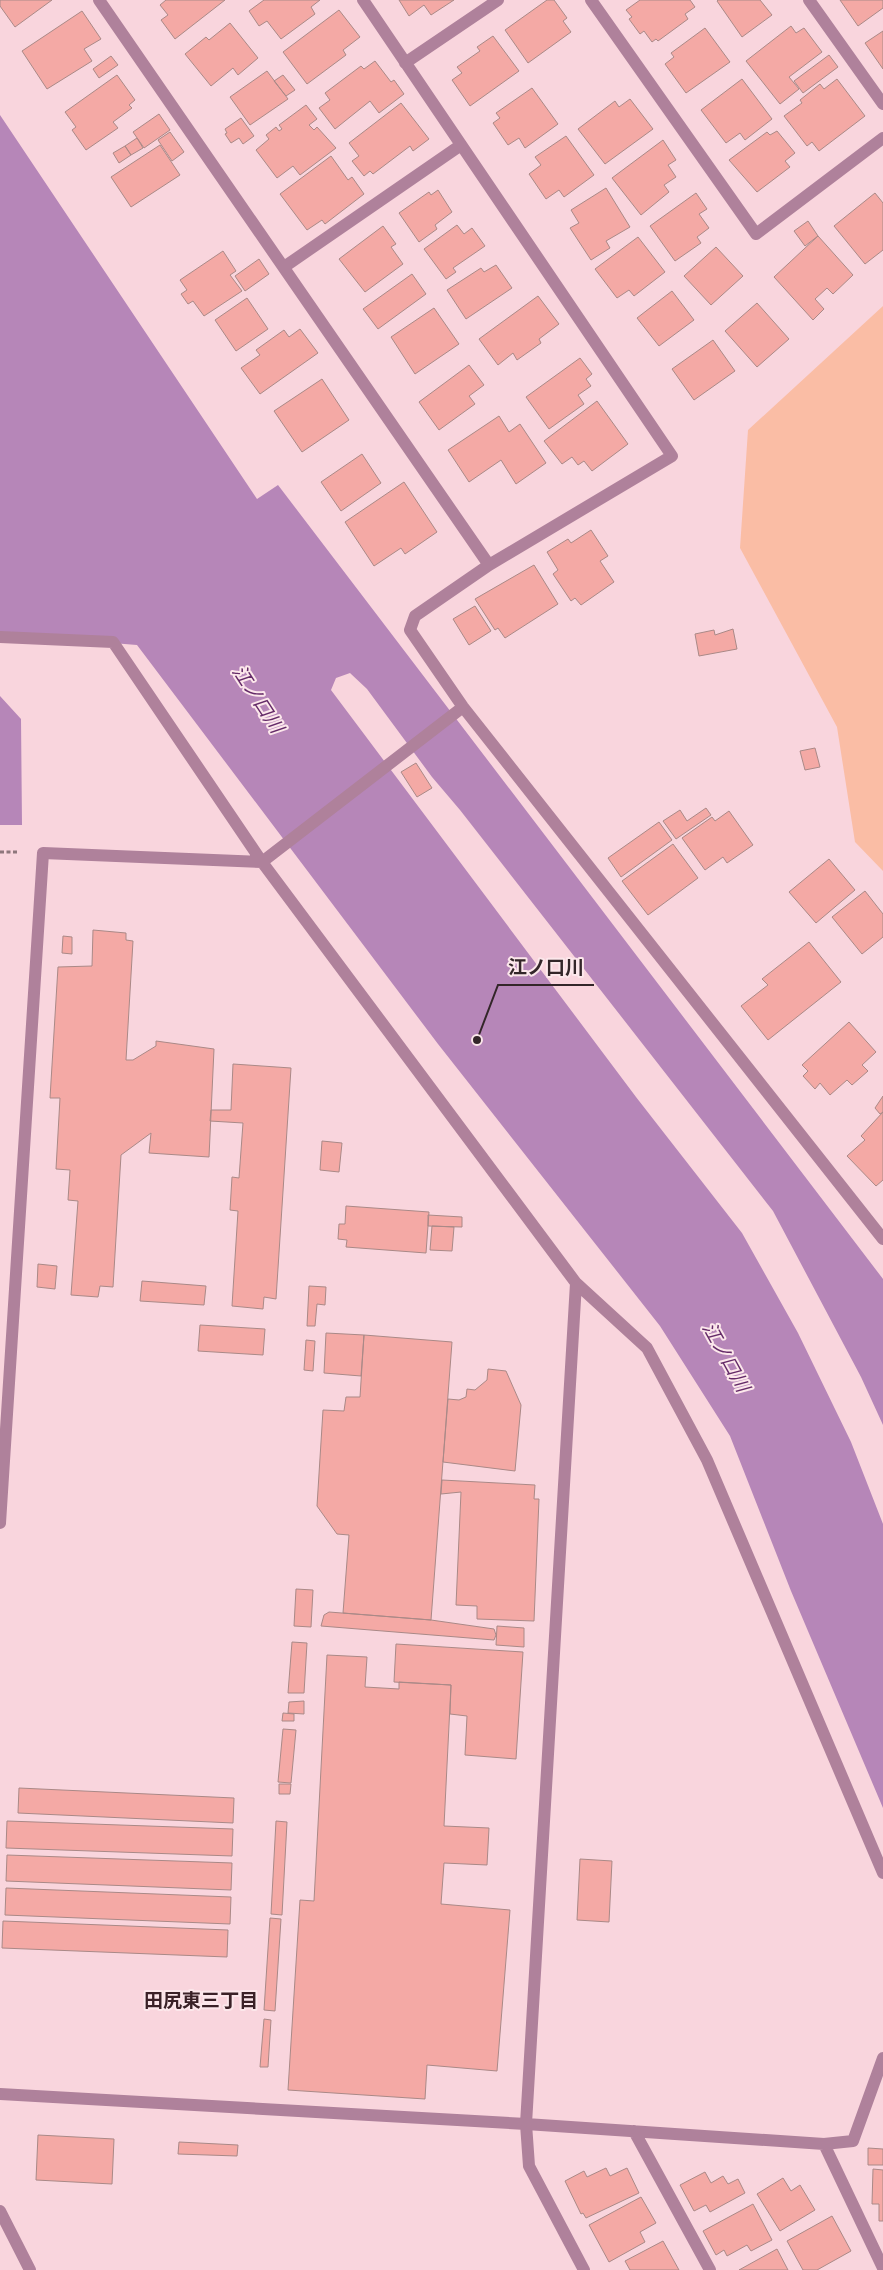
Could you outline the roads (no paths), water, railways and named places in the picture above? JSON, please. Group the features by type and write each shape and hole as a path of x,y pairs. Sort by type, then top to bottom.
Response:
{"street":[{"path":"99,0 489,565"},
{"path":"363,0 672,456 489,565 416,616 410,630 463,707 883,1239"},
{"path":"405,63 498,0"},
{"path":"591,0 756,234 883,138"},
{"path":"809,0 883,104"},
{"path":"284,267 461,145"},
{"path":"0,637 113,642 262,862 576,1284 647,1348 707,1460 883,1873"},
{"path":"0,1523 43,853 262,862 463,707"},
{"path":"576,1284 526,2124 529,2166 584,2270"},
{"path":"0,2094 526,2124 824,2144 853,2141 883,2058"},
{"path":"634,2131 710,2270"},
{"path":"824,2144 883,2268"},
{"path":"0,2211 30,2270"}],"water":[{"path":"0,115 257,499 278,485 883,1279 883,1425 861,1377 773,1211 460,810 432,777 367,689 350,673 336,678 331,690 636,1097 742,1233 798,1333 851,1442 883,1524 883,1808 791,1591 730,1436 660,1326 438,1044 137,645 0,634"},
{"path":"0,696 21,719 22,825 0,825"}],"place":[{"name":"江ノ口川","path":"477,1040"}],"district":[{"name":"田尻東三丁目","path":"201,2000"}]}
